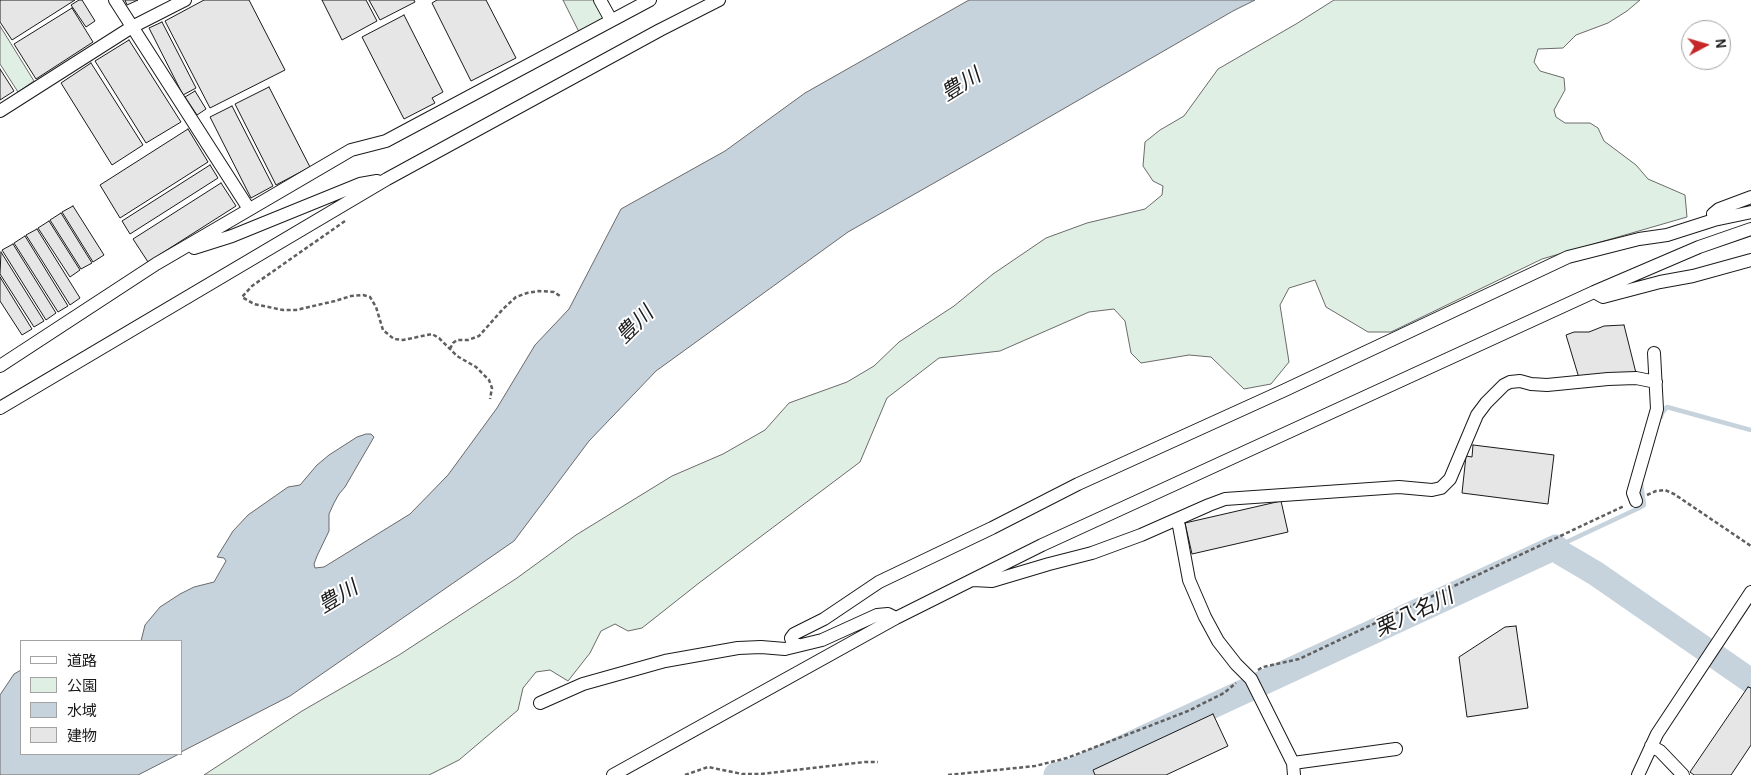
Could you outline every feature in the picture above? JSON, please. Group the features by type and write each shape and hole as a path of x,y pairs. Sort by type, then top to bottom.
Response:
{"street":[{"path":"115,0 248,209"},
{"path":"0,111 132,27 185,0"},
{"path":"600,0 611,20"},
{"path":"0,366 156,264 351,150 386,141 650,0"},
{"path":"0,408 387,179 660,30 719,0"},
{"path":"175,254 232,236 360,184 387,179"},
{"path":"1714,220 1713,214 1719,209 1751,197"},
{"path":"798,645 793,644 791,638 794,634 824,618 879,582 1078,484 1568,257 1639,239 1667,235 1714,220 1751,212"},
{"path":"613,775 896,618 1070,532 1594,292 1699,247 1751,229"},
{"path":"1594,292 1603,297 1751,260"},
{"path":"1636,501 1633,493 1657,409 1654,353"},
{"path":"970,580 992,581 1092,553 1176,521 1209,504 1233,498 1399,487 1432,490 1441,488 1450,479 1477,416 1486,403 1504,385 1510,382 1520,381 1547,385 1636,378 1656,382"},
{"path":"1176,521 1179,526 1188,580 1205,617 1218,641 1236,664 1250,677 1294,769 1396,749"},
{"path":"1638,775 1657,734 1751,592"},
{"path":"540,703 582,684 665,661 738,648 785,649 822,640 877,615 888,614 896,618"},
{"path":"1651,746 1660,750 1683,775"}],"path":[{"path":"352,216 252,286 242,296 254,304 283,310 296,310 351,296 363,295 370,297 376,307 383,330 394,339 413,339 432,334 440,338 458,356 476,367 489,380 492,388 490,399"},
{"path":"450,349 457,340 468,340 480,336 516,297 539,291 554,292 560,296"},
{"path":"948,775 1035,766 1066,758 1188,711 1224,693 1239,680 1250,677 1264,667 1299,659 1656,491 1665,490 1674,494 1751,546"},
{"path":"685,775 708,767 742,774 761,774 878,762"}],"green space":[{"path":"563,0 594,0 604,19 579,32"},
{"path":"1334,0 1640,0 1608,23 1576,35 1563,48 1538,49 1534,62 1540,71 1564,78 1565,90 1554,110 1556,117 1565,123 1590,123 1598,128 1604,141 1636,165 1648,179 1685,195 1687,217 1542,259 1391,332 1368,332 1326,307 1315,280 1289,288 1280,305 1289,362 1271,384 1244,389 1211,357 1189,355 1141,363 1131,353 1125,321 1114,309 1089,312 1000,351 939,358 887,398 860,462 642,628 628,631 615,624 601,631 590,653 568,681 550,670 536,672 523,688 518,710 459,760 429,775 204,775 302,711 399,655 517,578 576,535 672,476 723,454 765,430 789,403 847,382 874,366 899,342 954,306 993,274 1046,238 1087,223 1145,209 1162,195 1163,186 1153,181 1143,166 1145,142 1160,130 1184,116 1218,69"},
{"path":"0,26 34,81 18,92 0,64"}],"water":[{"name":"豊川","path":"969,0 1255,0 848,232 656,371 589,441 514,541 290,696 182,751 182,640 141,640 145,625 160,607 194,587 214,582 226,561 224,558 217,557 233,531 248,515 288,487 300,485 317,465 357,437 371,434 374,437 329,514 329,531 317,556 314,564 315,568 324,567 410,514 448,475 497,408 535,345 569,309 621,209 725,151 805,93"},
{"path":"20,671 20,755 177,755 138,775 0,775 0,695 14,674"}],"building":[{"path":"0,0 75,0 12,40 0,22"},
{"path":"82,0 95,21 86,27 71,5"},
{"path":"125,0 138,0 127,5"},
{"path":"204,0 249,0 285,70 210,108 165,21"},
{"path":"322,0 366,0 377,21 342,40"},
{"path":"369,0 414,0 415,2 380,20"},
{"path":"437,0 486,0 516,58 471,81 432,3"},
{"path":"72,8 93,42 36,79 14,44"},
{"path":"404,15 443,92 432,98 435,103 404,119 362,37"},
{"path":"162,22 196,88 183,95 149,28"},
{"path":"129,40 181,122 146,143 95,61"},
{"path":"91,63 143,145 112,165 61,83"},
{"path":"0,69 14,91 0,100"},
{"path":"269,87 310,167 276,185 235,104"},
{"path":"195,91 206,109 197,115 185,97"},
{"path":"232,106 273,186 251,198 210,117"},
{"path":"188,129 208,162 120,218 100,185"},
{"path":"210,165 218,178 130,234 122,221"},
{"path":"221,183 236,206 148,262 133,239"},
{"path":"73,206 104,255 93,262 62,212"},
{"path":"61,213 92,263 81,269 50,220"},
{"path":"49,221 80,270 70,277 38,228"},
{"path":"37,229 80,298 70,305 26,235"},
{"path":"25,236 68,306 58,312 14,243"},
{"path":"13,244 56,313 46,320 2,250"},
{"path":"1,252 44,321 34,327 0,274"},
{"path":"0,277 32,329 22,335 0,301"},
{"path":"1624,325 1636,373 1579,378 1566,335 1574,332 1589,332 1604,326"},
{"path":"1473,445 1554,455 1548,504 1462,493 1466,456 1472,457"},
{"path":"1281,501 1288,532 1192,554 1185,523"},
{"path":"1516,626 1528,708 1467,717 1459,657 1505,627"},
{"path":"1748,687 1751,688 1751,745 1731,775 1694,775 1690,772"},
{"path":"1213,714 1228,746 1166,775 1095,775 1093,770"}],"waterway":[{"path":"1661,417 1667,407 1751,430"},
{"path":"1556,547 1644,505 1641,484"},
{"name":"栗八名川","path":"1056,775 1072,771 1556,547 1561,553 1595,573 1751,681"}]}
